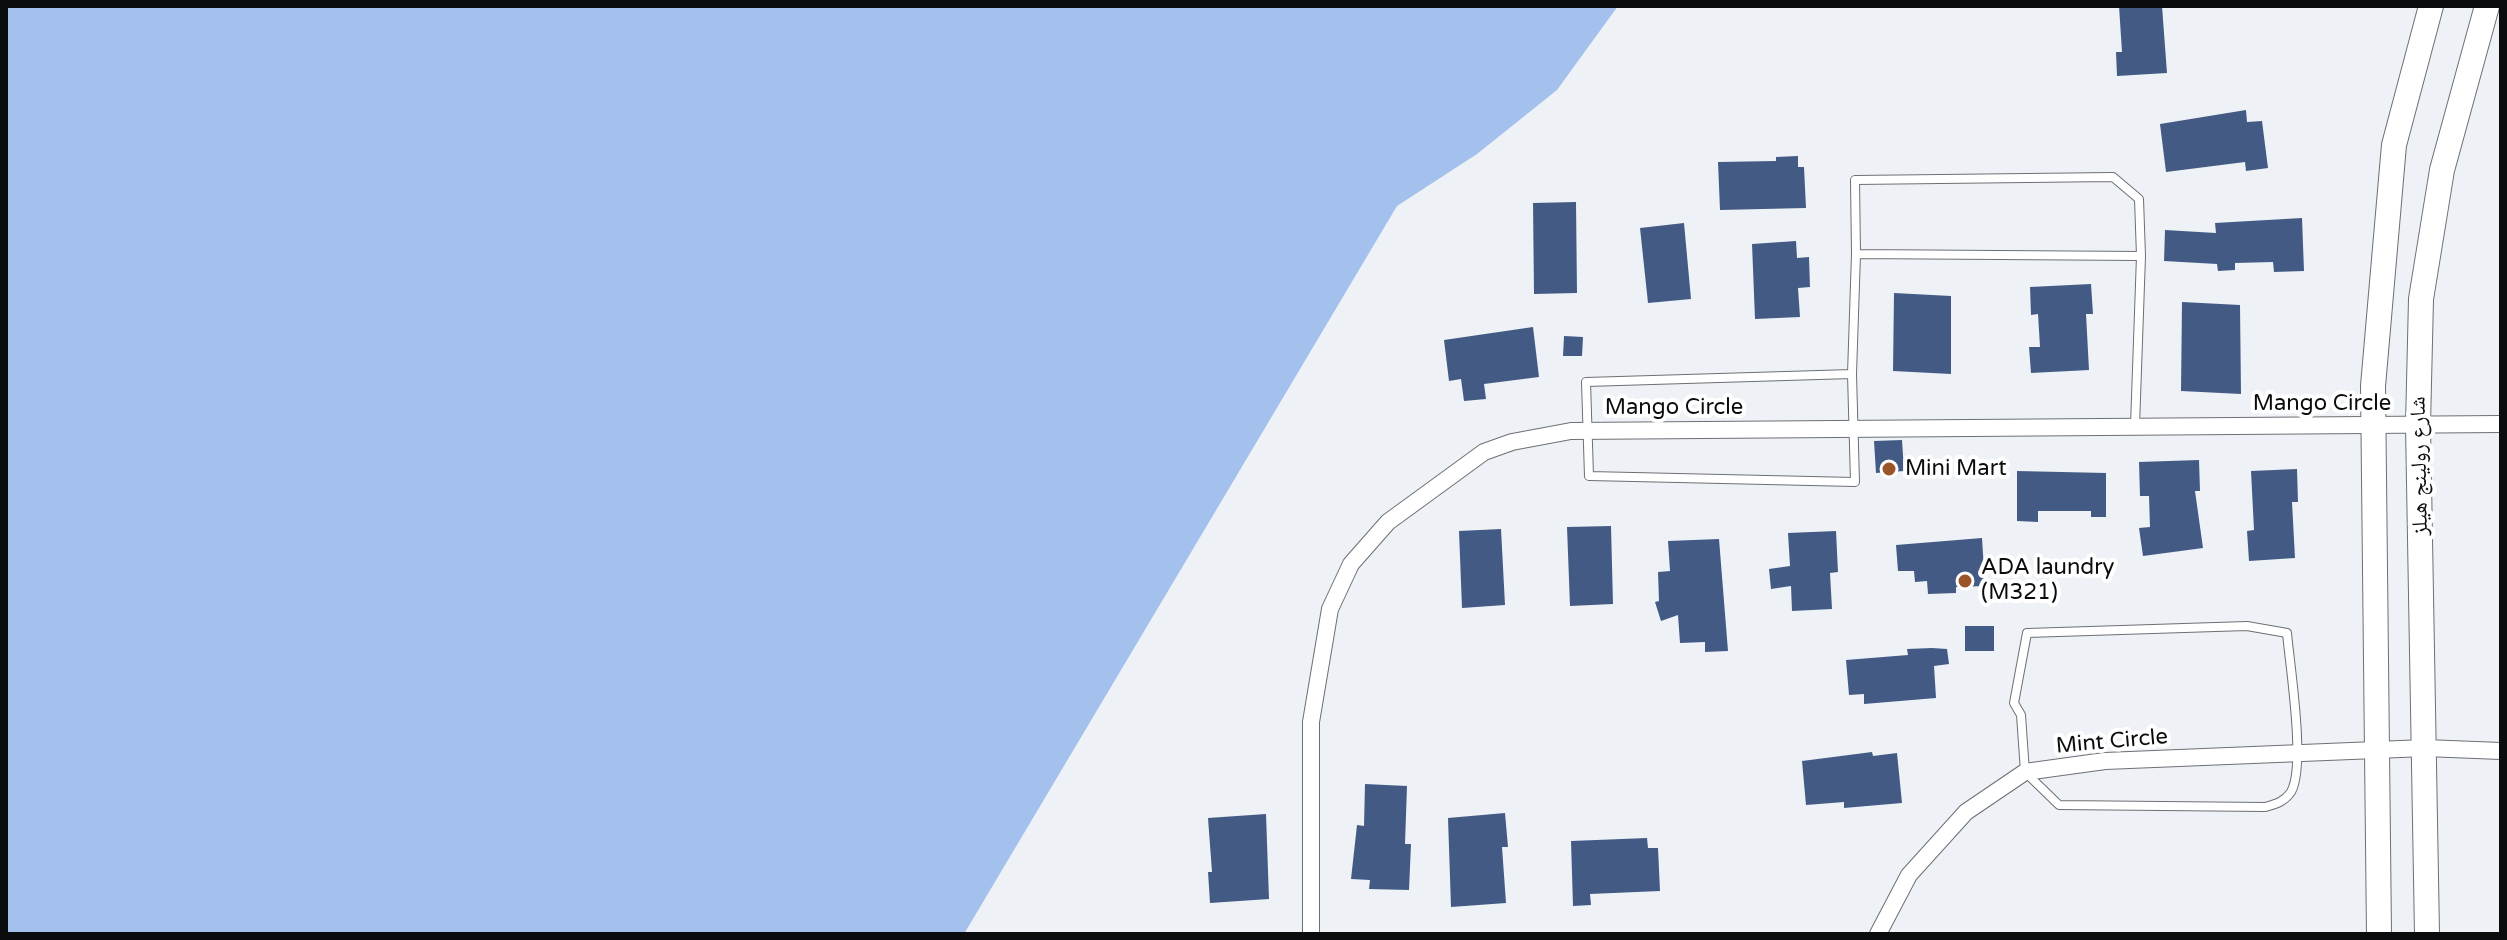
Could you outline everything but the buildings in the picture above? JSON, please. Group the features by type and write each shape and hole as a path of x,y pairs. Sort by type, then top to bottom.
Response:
{"main road":[{"name":"شارع رولينج هيلز","path":"2379,934 2373,386 2394,145 2431,6"},
{"name":"شارع رولينج هيلز","path":"2427,934 2418,425 2421,299 2442,170 2487,6"}],"street":[{"name":"Mango Circle","path":"1311,934 1311,722 1330,609 1351,564 1388,522 1484,452 1512,442 1588,431 2501,424"},
{"name":"Mint Circle","path":"1878,934 1909,875 1966,812 2025,772 2105,761 2425,748 2501,751"}],"lane":[{"path":"1852,374 1586,382 1589,476 1855,482 1852,374 1855,180 2113,177 2139,199 2141,256 2135,427"},
{"path":"1856,254 2141,256"},
{"path":"2247,626 2287,633 2298,754 2292,789 2282,803 2265,807 2059,805 2025,772 2021,715 2014,703 2027,633 2247,626"}],"shaded area":[{"path":"6,6 1618,6 1557,90 1477,154 1397,206 964,934 6,934"}],"place":[{"name":"Mini Mart","path":"1889,469"},
{"name":"ADA laundry (M321)","path":"1965,581"}]}
